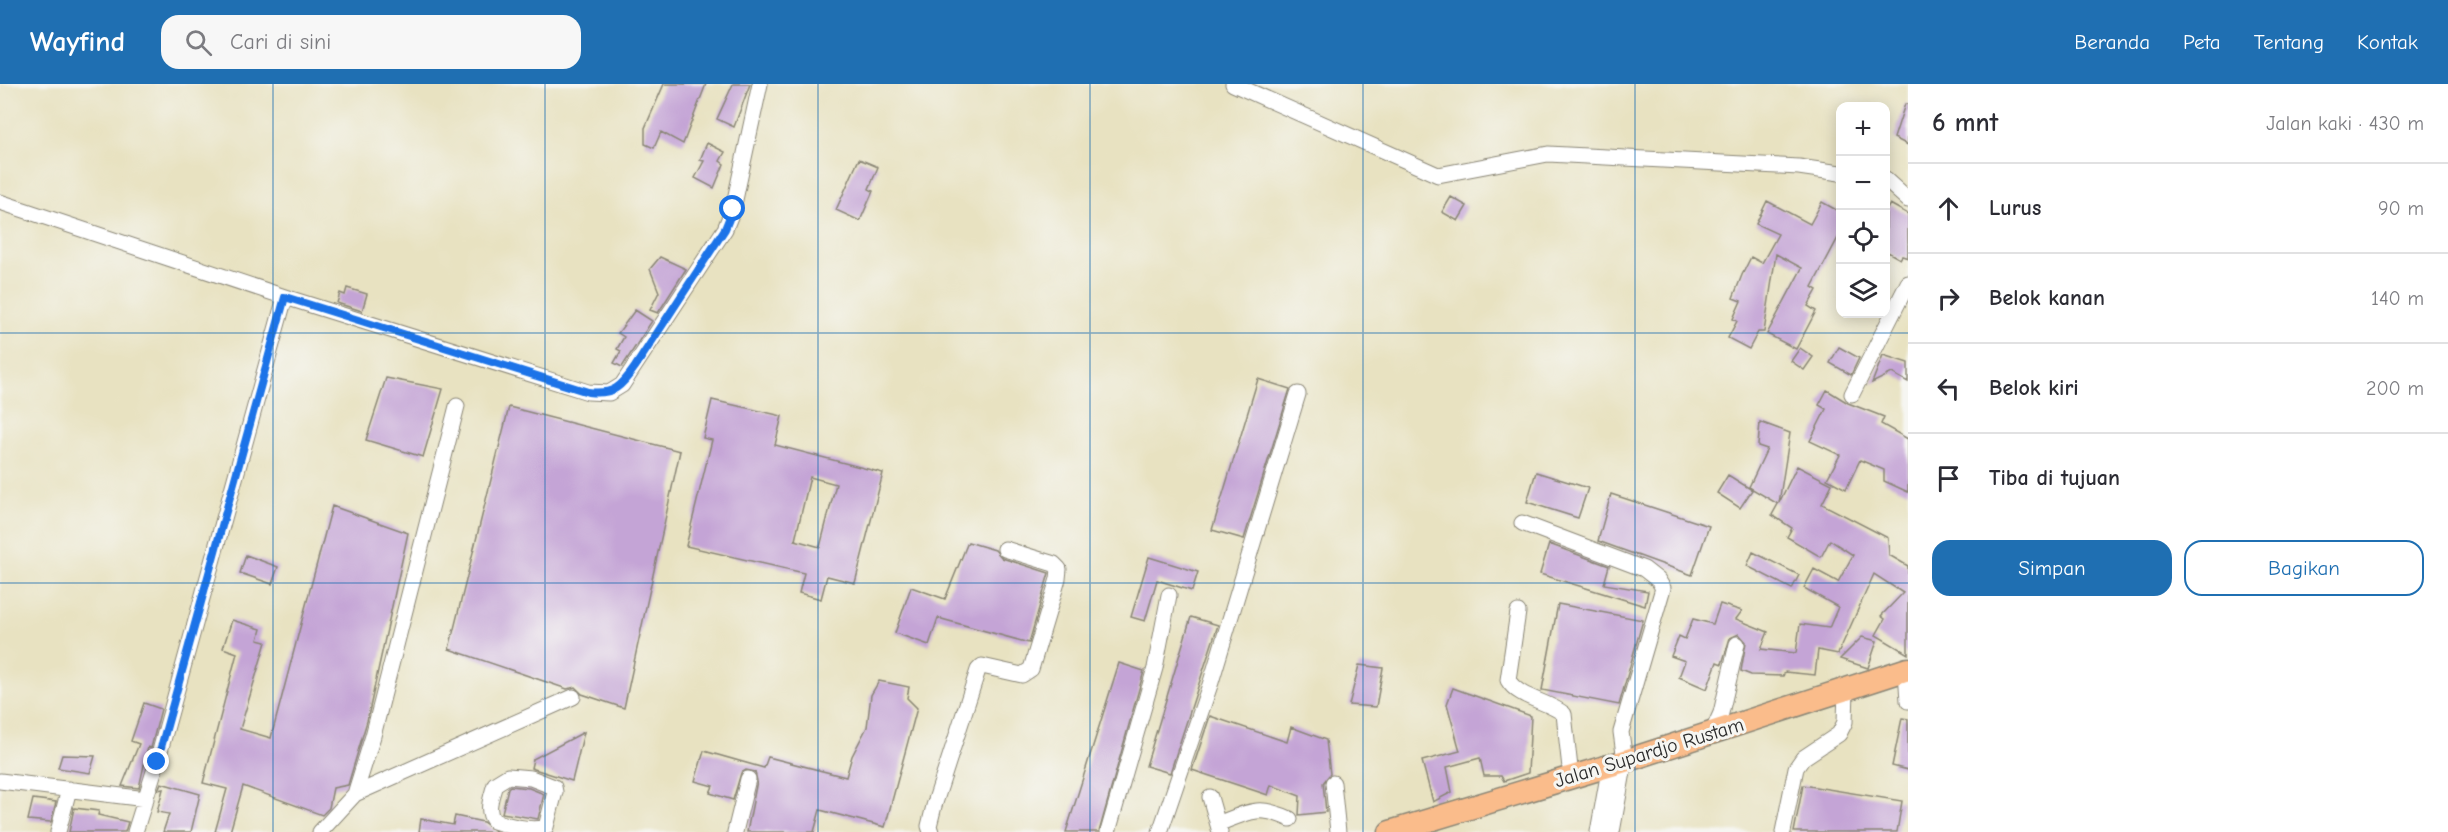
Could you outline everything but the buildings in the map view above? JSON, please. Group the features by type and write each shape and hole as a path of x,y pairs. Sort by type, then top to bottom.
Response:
{"highway":[{"name":"Jalan Supardjo Rustam","path":"1390,832 1418,828 1907,670"}],"street":[{"path":"0,202 285,297 588,392 602,394 615,391 635,367 730,218 760,84"},
{"path":"1233,84 1438,175 1548,154 1788,166 1836,172"},
{"path":"1890,184 1908,200"},
{"path":"1852,394 1908,283"},
{"path":"135,832 285,297"},
{"path":"1160,832 1210,682 1298,394"},
{"path":"355,794 373,736 457,406"},
{"path":"1522,523 1644,569 1664,588 1621,732 1612,832"},
{"path":"931,832 929,826 934,806 978,670 982,666 1022,675 1031,669 1058,579 1059,569 1054,564 1005,549"},
{"path":"1108,832 1155,668 1169,595"},
{"path":"1518,612 1508,680 1515,689 1551,705 1564,714 1572,777"},
{"path":"1712,733 1721,713 1737,644"},
{"path":"1907,670 1908,701"},
{"path":"1783,832 1796,768 1803,758 1839,734 1845,722 1846,689"},
{"path":"320,832 355,794 573,697"},
{"path":"1598,832 1617,763"},
{"path":"508,776 525,777 550,783 555,792 546,827 539,832 509,829 494,821 489,811 495,784 508,776"},
{"path":"735,832 748,779"},
{"path":"0,781 146,799"},
{"path":"1333,783 1338,832"},
{"path":"58,832 69,789"},
{"path":"1210,797 1219,828 1259,808 1272,810 1290,819"}],"route":[{"path":"157,762 285,297 588,392 609,393 622,385 635,367 725,229 733,209"}]}
